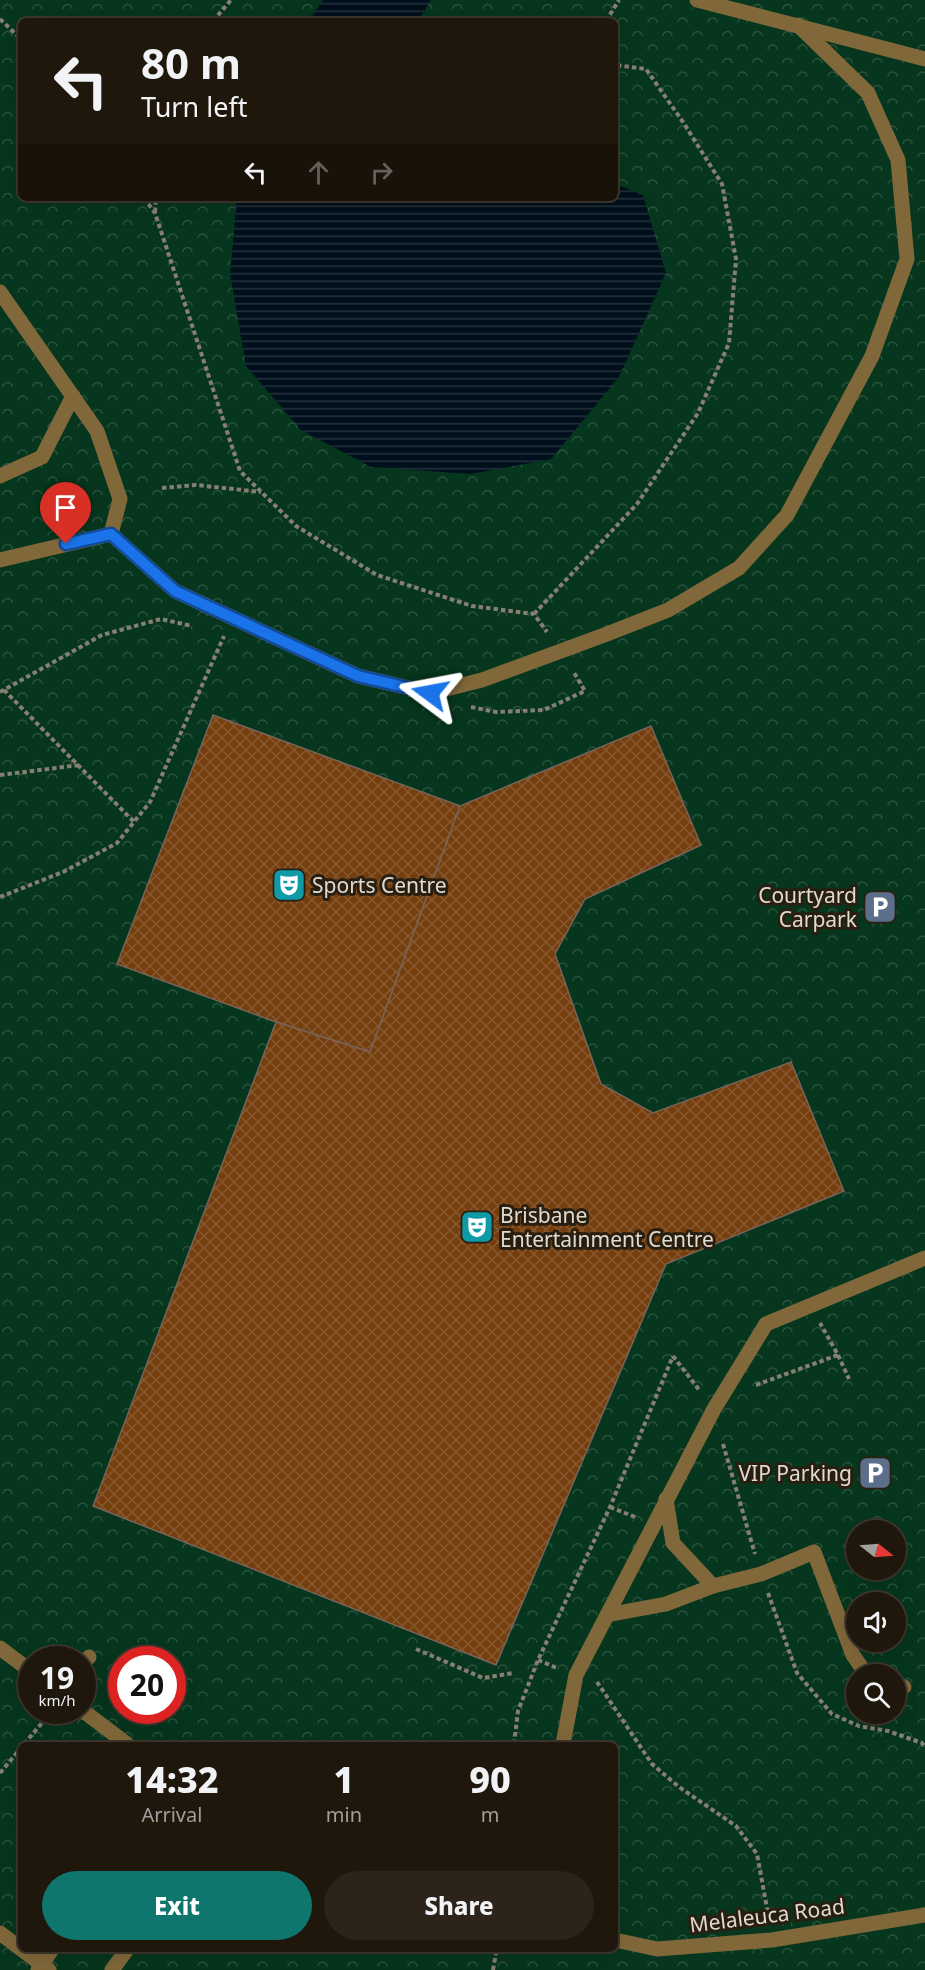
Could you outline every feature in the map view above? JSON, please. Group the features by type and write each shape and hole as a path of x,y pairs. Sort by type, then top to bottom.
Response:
{"street":[{"path":"697,0 925,59"},
{"path":"111,534 175,591 358,676 430,693 482,680 668,610 739,568 787,515 872,356 907,258 898,160 868,93 798,25"},
{"path":"0,292 97,431 120,499 111,534"},
{"path":"0,476 42,457 73,396"},
{"path":"0,560 111,534"},
{"path":"564,1742 576,1675 714,1409 766,1324 925,1258"},
{"path":"666,1499 673,1543 713,1586"},
{"path":"607,1615 666,1604 713,1586 761,1574 814,1552 853,1655 859,1664"},
{"path":"0,1648 18,1662"},
{"path":"96,1722 123,1742"},
{"name":"Melaleuca Road","path":"618,1941 657,1949 772,1940 925,1915"},
{"path":"0,1933 18,1948"},
{"path":"23,1952 43,1968 51,1952"},
{"path":"112,1970 125,1952"}],"path":[{"path":"216,18 231,0"},
{"path":"608,18 619,0"},
{"path":"0,19 18,36"},
{"path":"534,614 637,504 698,413 729,343 736,260 722,184 646,69 618,65"},
{"path":"146,201 155,213 240,471 296,526 377,575 471,606 534,614 547,632"},
{"path":"155,213 156,201"},
{"path":"162,488 196,485 261,492"},
{"path":"0,897 63,872 117,843 150,802 225,633"},
{"path":"573,671 585,691"},
{"path":"4,690 134,822"},
{"path":"0,775 80,765"},
{"path":"811,1306 849,1379"},
{"path":"755,1385 838,1355"},
{"path":"514,1742 518,1711 538,1660 610,1507 673,1356"},
{"path":"416,1649 483,1677 513,1672"},
{"path":"576,1675 596,1680 652,1764 679,1787 736,1826 758,1854 772,1940"},
{"path":"26,1742 41,1724"},
{"path":"0,1773 18,1752"},
{"path":"493,1970 496,1952"}],"green space":[{"name":"Brisbane Entertainment Centre","path":"0,0 925,0 925,1970 0,1970"}],"water":[{"path":"323,0 431,0 420,18 311,18"},
{"path":"618,185 643,195 666,273 619,377 551,459 471,474 371,467 301,430 246,366 230,274 237,201 618,201"}],"building":[{"name":"Sports Centre","path":"213,715 460,806 370,1052 276,1022 117,964"},
{"name":"Brisbane Entertainment Centre","path":"651,726 701,845 585,899 555,954 601,1084 653,1113 791,1062 844,1191 666,1264 496,1665 93,1506 276,1022 370,1052 460,806"}],"place":[{"name":"Sports Centre","path":"289,885"},
{"name":"Courtyard Carpark","path":"880,907"},
{"name":"Brisbane Entertainment Centre","path":"477,1227"},
{"name":"VIP Parking","path":"875,1473"}],"route":[{"path":"66,544 111,534 175,591 358,676 430,693"}]}
